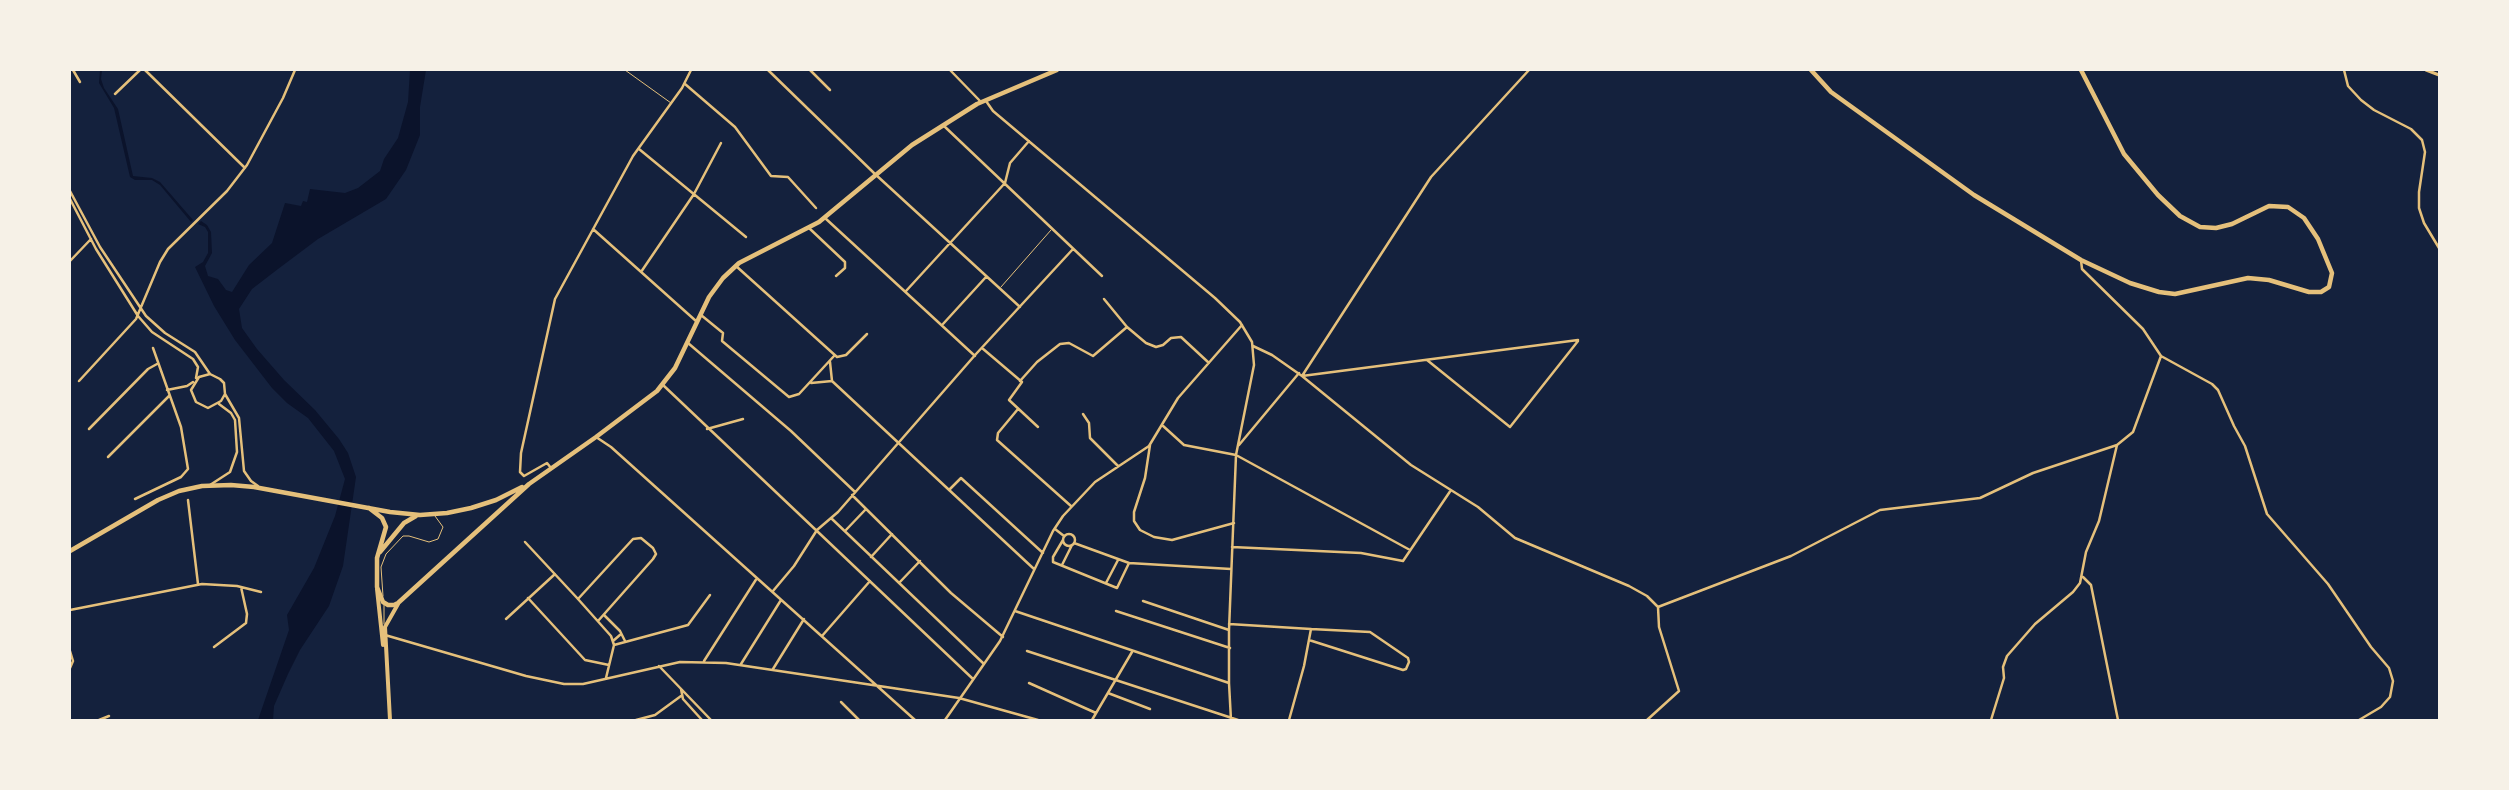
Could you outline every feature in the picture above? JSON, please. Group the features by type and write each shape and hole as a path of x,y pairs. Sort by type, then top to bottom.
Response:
{"main road":[{"path":"385,654 385,627 398,604 529,484 596,438 663,385 675,368 688,343 696,321 714,290 735,265 825,218 875,174 943,125 983,100 1057,70"},
{"path":"1811,70 1831,92 1949,177 2081,260 2130,283 2170,294 2190,292 2248,278 2269,280 2301,291 2318,292 2329,288 2332,281 2328,262 2315,234 2302,216 2288,207 2269,206 2232,224 2216,228 2200,227 2180,216 2158,195 2124,154 2081,70"},
{"path":"70,551 166,496 186,489 209,485 231,484 261,488 390,512 420,515 460,511 496,500 529,484"},
{"path":"496,500 500,509"},
{"path":"369,508 384,522 386,533 377,558 377,587 390,720"},
{"path":"377,558 404,523 420,515"},
{"path":"377,587 384,602 390,606 398,604"}],"street":[{"path":"73,70 80,82"},
{"path":"115,94 140,70"},
{"path":"145,70 245,168"},
{"path":"79,381 138,316 146,293 166,252 226,191 245,168 283,98 294,70"},
{"path":"551,468 547,463 523,476 520,472 521,453 555,299 638,149 685,84 691,70"},
{"path":"768,70 875,174 1020,307"},
{"path":"810,70 830,90"},
{"path":"950,70 991,109 1215,298 1242,325 1254,346 1254,365 1236,455 1229,624 1231,719"},
{"path":"1238,446 1301,374 1420,192 1436,171 1529,70"},
{"path":"2344,70 2348,86 2361,100 2374,110 2411,129 2423,142 2425,152 2418,206 2424,224 2439,248"},
{"path":"2426,70 2439,76"},
{"path":"685,84 735,127 770,176 788,177 816,208"},
{"path":"943,125 1102,276"},
{"path":"906,291 1005,183 1011,161 1029,141"},
{"path":"641,272 694,194 721,143"},
{"path":"638,149 746,237"},
{"path":"70,191 100,247 141,310 160,329 196,352 210,374 220,379 225,389 225,394 239,418 244,471 251,481 261,488"},
{"path":"71,202 91,239 138,316 152,332 193,359 198,368 191,393"},
{"path":"825,218 943,324 975,356"},
{"path":"809,228 845,262 845,268 836,276"},
{"path":"593,229 696,321"},
{"path":"70,261 91,239"},
{"path":"773,591 793,568 817,530 831,518 900,443 982,348 1073,249"},
{"path":"2081,260 2082,269 2143,330 2161,356 2212,384 2221,393 2234,426 2246,446 2267,514 2333,591 2373,649 2389,668 2393,683 2389,699 2381,707 2359,720"},
{"path":"735,265 834,356 844,357 867,334"},
{"path":"943,324 986,276"},
{"path":"1104,299 1127,327 1146,343 1156,347 1162,346 1171,338 1181,337 1209,363"},
{"path":"700,314 723,333 722,341 788,397 792,398 809,383 834,356"},
{"path":"1234,522 1172,540 1154,537 1140,530 1134,521 1134,512 1145,478 1150,445 1178,398 1242,325"},
{"path":"1038,427 1008,399 1037,362 1062,343 1069,343 1093,356 1127,327"},
{"path":"1301,374 1578,340 1510,427 1427,360"},
{"path":"688,343 791,431 855,492"},
{"path":"1254,346 1301,374 1411,465 1483,510 1520,541 1622,583 1643,594 1658,607 1659,627 1679,692 1647,720"},
{"path":"135,499 181,477 188,469 181,427 166,390 153,348"},
{"path":"982,348 1021,381"},
{"path":"1658,607 1791,556 1880,510 1978,499 2037,472 2117,445 2133,432 2152,374 2161,356"},
{"path":"830,362 832,381 1035,570"},
{"path":"89,429 148,369 157,364"},
{"path":"166,390 184,387 202,375 210,374"},
{"path":"809,383 832,381"},
{"path":"663,385 973,679"},
{"path":"184,387 191,393 196,402 203,407 213,407 219,404 225,394"},
{"path":"108,457 169,396"},
{"path":"209,485 230,472 237,452 235,420 230,412 219,404"},
{"path":"1018,409 998,432 996,439 1071,506"},
{"path":"1083,414 1089,423 1090,438 1119,467"},
{"path":"708,429 743,419"},
{"path":"1162,425 1184,445 1236,455 1410,550"},
{"path":"596,438 611,447 915,720"},
{"path":"945,720 1003,637 1055,529 1071,506 1095,482 1150,445"},
{"path":"1991,720 2004,678 2003,667 2008,656 2044,615 2076,590 2083,577 2083,562 2098,524 2117,445"},
{"path":"949,491 960,478 1043,553"},
{"path":"1232,547 1361,553 1403,561 1452,490"},
{"path":"852,495 951,593 1003,637"},
{"path":"188,500 198,584"},
{"path":"845,531 866,508"},
{"path":"384,522 390,512"},
{"path":"831,518 984,664"},
{"path":"1055,529 1064,538 1066,545 1073,544 1118,560 1232,569"},
{"path":"872,557 892,534"},
{"path":"1062,565 1073,544 1074,536 1068,534 1052,559 1062,565 1117,588 1129,562"},
{"path":"578,598 632,540 642,539 655,551 654,558 598,621"},
{"path":"525,542 578,598 598,621 613,643"},
{"path":"1106,583 1118,560"},
{"path":"899,583 920,561"},
{"path":"506,619 555,574"},
{"path":"2083,577 2091,585 2118,720"},
{"path":"704,661 757,578"},
{"path":"822,636 870,580"},
{"path":"70,610 198,584 241,587 261,592"},
{"path":"214,648 246,623 247,614 241,587"},
{"path":"613,643 688,625 710,595"},
{"path":"528,598 585,660 609,665"},
{"path":"741,664 781,599"},
{"path":"1143,601 1229,630"},
{"path":"1015,611 1229,683"},
{"path":"1116,611 1230,648"},
{"path":"603,615 622,634 625,641"},
{"path":"772,669 804,619"},
{"path":"1229,624 1370,632 1408,658 1409,662 1406,669 1402,670 1309,640"},
{"path":"1289,720 1311,629"},
{"path":"606,678 613,643 622,634"},
{"path":"385,635 534,678 574,685 686,661 704,661 741,664 959,698 1038,720"},
{"path":"70,651 73,661 70,668"},
{"path":"1027,651 1238,720"},
{"path":"1092,720 1133,652"},
{"path":"659,666 711,720"},
{"path":"1029,683 1096,714"},
{"path":"681,689 681,696 702,720"},
{"path":"1108,693 1150,709"},
{"path":"636,720 655,715 681,696"},
{"path":"841,702 859,720"},
{"path":"99,720 109,716"}],"lane":[{"path":"625,70 671,104"},
{"path":"999,288 1052,230"},
{"path":"385,627 381,570 383,558 403,536 429,542 438,539 442,534 442,526 433,514"}],"water":[{"path":"100,70 102,70 101,79 104,88 118,109 133,176 152,178 160,182 193,220 191,222 160,185 152,180 135,180 130,177 114,108 99,83"},
{"path":"410,70 426,70 420,107 420,135 406,170 386,199 318,239 252,289 239,309 242,328 257,349 284,380 315,410 339,439 348,453 356,477 343,566 329,606 300,650 288,674 274,706 273,720 258,720 289,630 287,615 314,568 335,516 345,479 334,451 308,418 287,403 272,388 235,340 214,306 195,267 203,262 208,253 208,232 205,227 198,224 201,221 207,225 211,232 212,253 205,266 208,276 218,279 226,290 232,292 249,265 272,243 285,203 301,206 303,201 307,202 310,189 345,193 358,188 380,171 384,159 398,138 408,102"}]}
